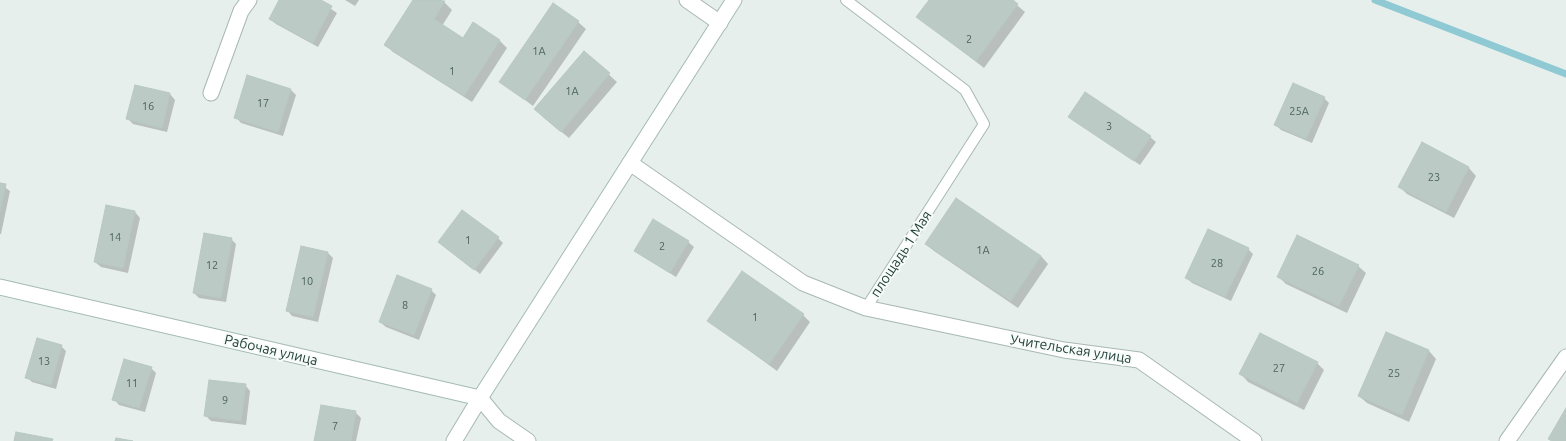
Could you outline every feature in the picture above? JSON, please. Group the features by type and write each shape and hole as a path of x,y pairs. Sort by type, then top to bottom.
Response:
{"street":[{"path":"211,93 241,11 249,0"},
{"path":"686,0 720,22"},
{"path":"454,441 734,0"},
{"name":"площадь 1 Мая","path":"630,163 802,283 866,308"},
{"name":"Рабочая улица","path":"0,288 480,398"},
{"name":"Учительская улица","path":"866,308 1064,350 1138,360 1254,441"},
{"path":"1507,441 1566,357"},
{"path":"480,398 499,421 528,441"}],"lane":[{"name":"площадь 1 Мая","path":"846,0 965,90 984,124 866,308"}],"building":[{"path":"279,0 321,0 332,6 313,43 269,19"},
{"path":"413,0 445,1 434,19 463,38 473,22 500,40 464,96 384,45"},
{"path":"929,0 1013,0 1018,4 976,61 916,17"},
{"path":"553,3 579,21 525,100 499,82"},
{"path":"584,51 610,73 561,132 534,109"},
{"path":"247,75 291,89 278,132 234,118"},
{"path":"1293,83 1325,97 1306,139 1274,125"},
{"path":"135,85 170,93 162,128 126,119"},
{"path":"1085,92 1151,136 1134,161 1068,117"},
{"path":"1422,142 1469,167 1446,212 1398,187"},
{"path":"0,183 6,184 0,211"},
{"path":"956,198 1041,256 1011,301 925,244"},
{"path":"106,205 135,211 123,268 94,262"},
{"path":"462,210 499,237 474,270 438,242"},
{"path":"653,219 689,241 670,273 634,251"},
{"path":"1208,229 1249,248 1225,297 1185,278"},
{"path":"204,233 232,238 221,298 193,293"},
{"path":"1297,235 1359,265 1339,306 1277,277"},
{"path":"301,246 328,252 313,317 286,311"},
{"path":"742,271 804,314 769,364 707,321"},
{"path":"397,275 432,289 414,335 379,322"},
{"path":"1386,332 1429,350 1402,415 1358,396"},
{"path":"1260,333 1318,362 1297,403 1239,374"},
{"path":"37,338 62,345 51,385 25,378"},
{"path":"124,359 152,367 139,408 112,400"},
{"path":"209,380 246,384 241,421 204,416"},
{"path":"321,405 356,411 351,441 314,441"},
{"path":"1566,408 1566,441 1552,441 1548,439"},
{"path":"16,432 53,439 52,441 14,441"},
{"path":"116,438 133,441 115,441"}],"waterway":[{"path":"1375,0 1566,74"}]}
